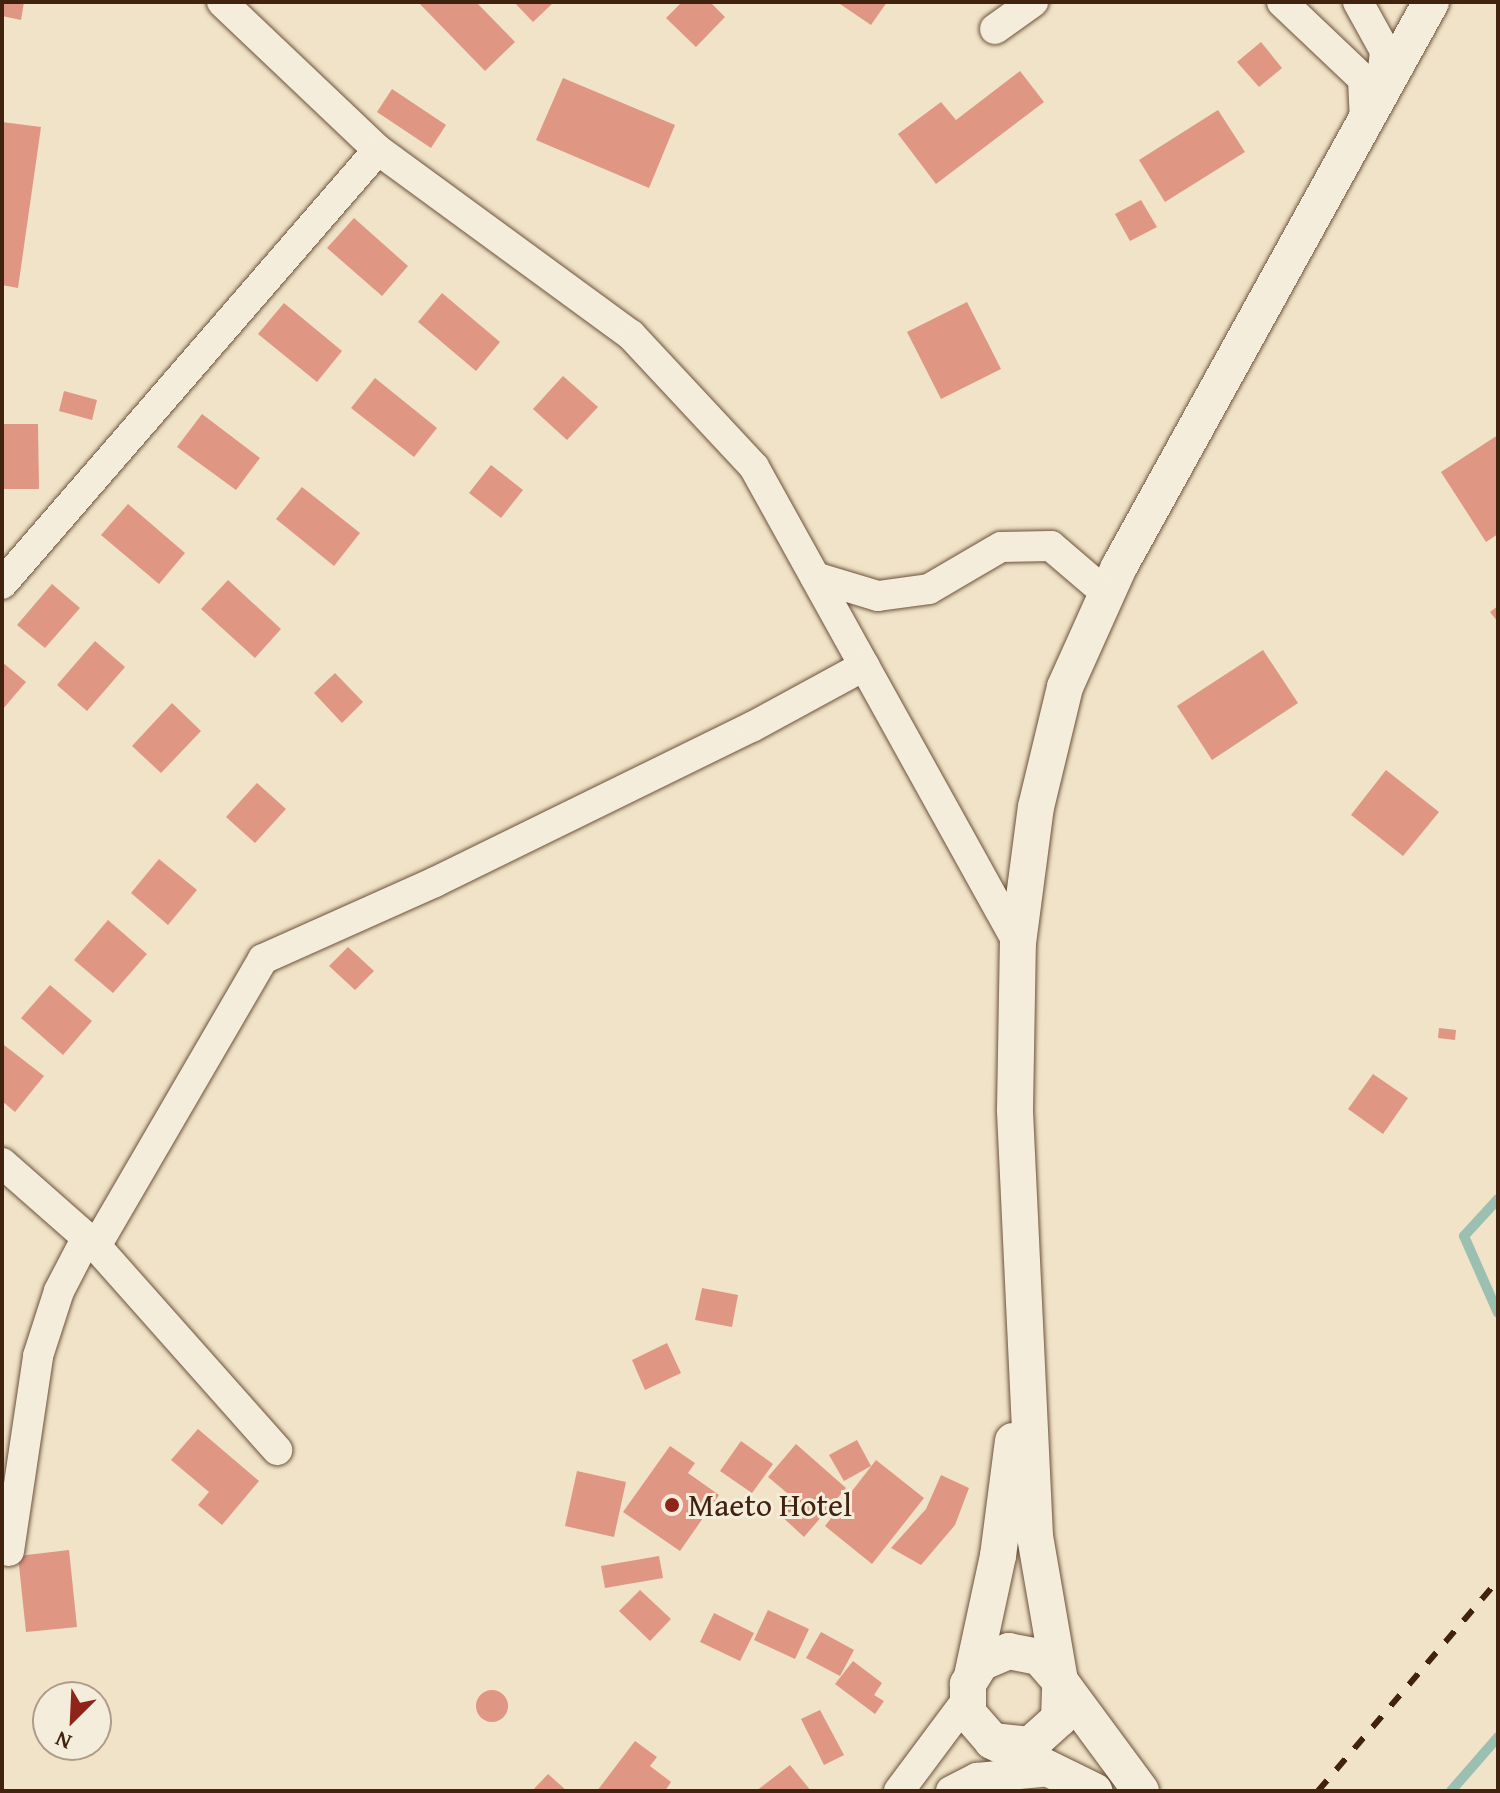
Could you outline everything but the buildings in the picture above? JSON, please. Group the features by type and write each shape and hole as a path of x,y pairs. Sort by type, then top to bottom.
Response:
{"street":[{"path":"995,29 1033,2"},
{"path":"1282,2 1363,79 1373,108"},
{"path":"1358,2 1385,51 1373,108"},
{"path":"992,1741 1030,1745 1052,1731 1062,1707 1035,1536 1015,1109 1018,943 1036,807 1065,687 1107,594 1431,2"},
{"path":"225,3 378,150 631,335 754,467 1018,943"},
{"path":"2,584 378,150"},
{"path":"815,577 878,596 929,589 1001,547 1051,546 1107,594"},
{"path":"9,1551 38,1356 59,1291 92,1242 263,959 435,882 864,666"},
{"path":"2,1163 92,1242 277,1450"},
{"path":"1021,1280 1006,1502 969,1688 973,1724 992,1741 1094,1791"},
{"path":"899,1791 969,1688 981,1663 1009,1651 1039,1657 1141,1791"},
{"path":"951,1791 977,1778 1051,1771"}],"waterway":[{"path":"1498,1199 1464,1236 1498,1313"},
{"path":"1451,1791 1498,1737"}],"railway":[{"path":"1318,1791 1498,1580"}],"place":[{"name":"Maeto Hotel","path":"672,1505"}]}
